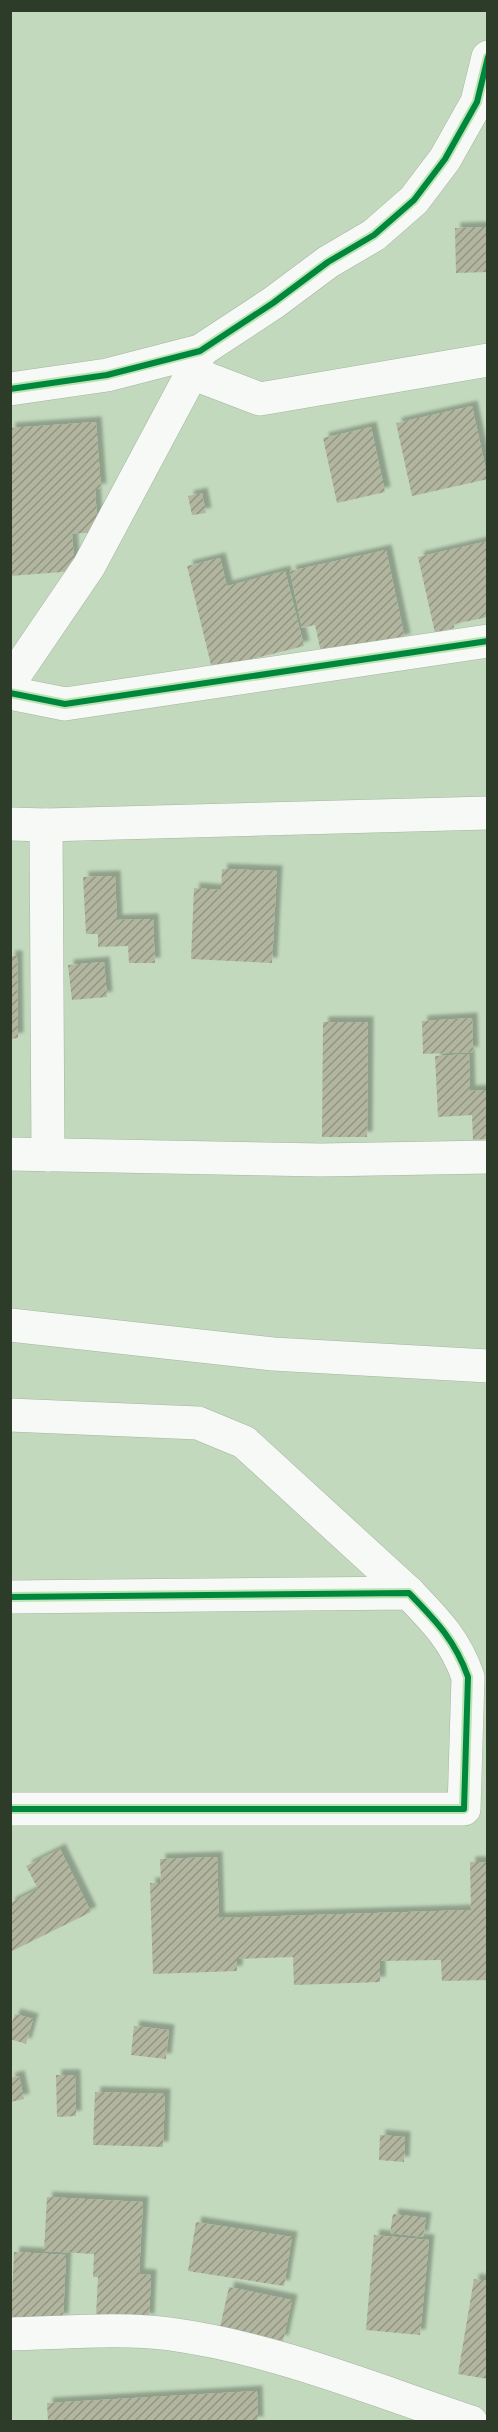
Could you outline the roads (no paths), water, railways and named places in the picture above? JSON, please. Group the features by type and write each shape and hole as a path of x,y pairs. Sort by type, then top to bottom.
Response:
{"street":[{"path":"10,682 89,566 196,362 328,262 374,235 414,200 446,159 477,102 488,57"},
{"path":"10,388 196,362 260,399 488,360"},
{"path":"10,693 65,704 488,641"},
{"path":"10,824 46,825 488,813"},
{"path":"46,825 48,1155"},
{"path":"10,1154 321,1160 488,1157"},
{"path":"10,1325 273,1354 488,1366"},
{"path":"10,1415 198,1423 244,1442 409,1593 442,1627 461,1658 468,1677 464,1809 10,1809"},
{"path":"10,1596 409,1593"},
{"path":"10,2334 101,2332 168,2334 198,2339 266,2354 471,2421"}]}
